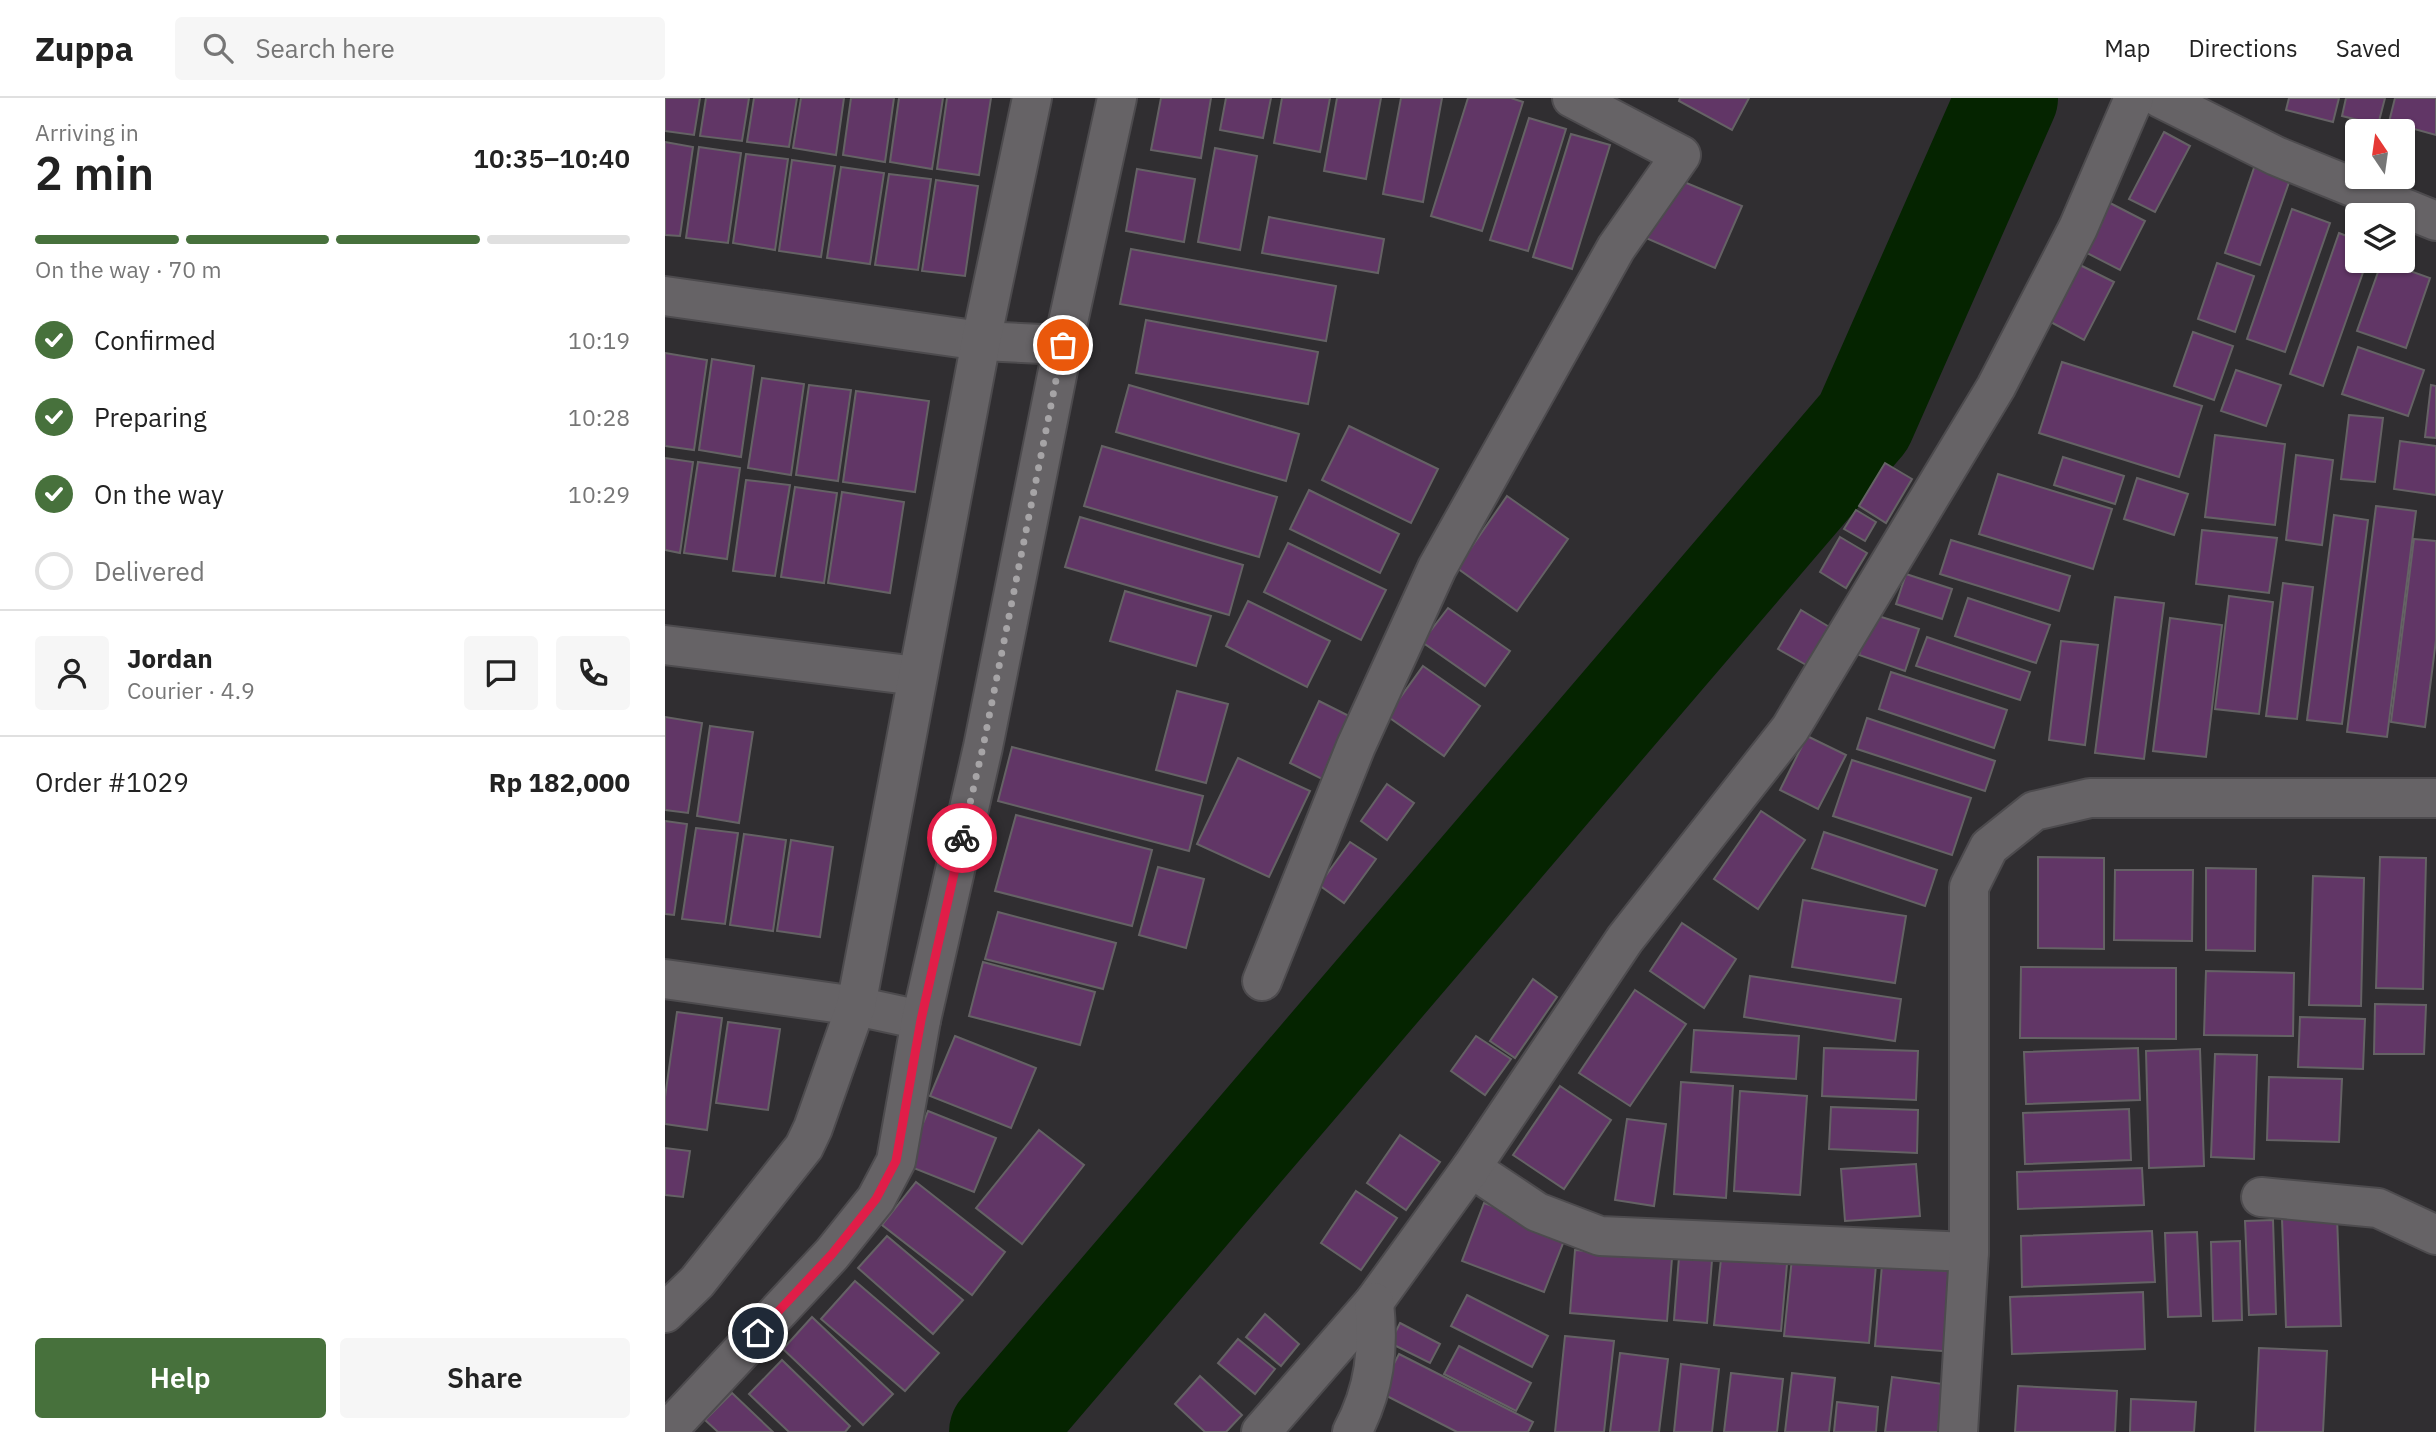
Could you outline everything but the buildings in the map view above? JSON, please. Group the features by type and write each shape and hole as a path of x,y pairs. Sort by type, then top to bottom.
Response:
{"street":[{"path":"665,1313 681,1279 804,1147 856,1006 981,341 1032,98"},
{"path":"666,1432 832,1254 876,1199 896,1161 921,1020 983,747 1063,345 1117,98"},
{"path":"1262,981 1356,746 1437,568 1616,248 1681,155 1571,98"},
{"path":"1261,1432 1374,1302 1471,1168 1625,939 1790,729 1996,387 2078,228 2134,98"},
{"path":"2160,98 2276,156 2436,221"},
{"path":"665,296 981,341 1063,345"},
{"path":"665,645 917,676"},
{"path":"1958,1432 1969,1252 1969,887 1989,847 2034,811 2089,798 2436,799"},
{"path":"665,979 856,1006 921,1020"},
{"path":"1471,1168 1537,1212 1599,1236 1969,1252"},
{"path":"2261,1197 2378,1208 2436,1235"},
{"path":"1352,1432 1368,1393 1377,1358 1378,1332 1374,1302"}],"waterway":[{"path":"1000,1432 1864,422 2007,98"}],"way so far":[{"path":"962,838 983,747 1063,345"}],"route":[{"path":"758,1333 832,1254 876,1199 896,1161 921,1020 962,838"}]}
